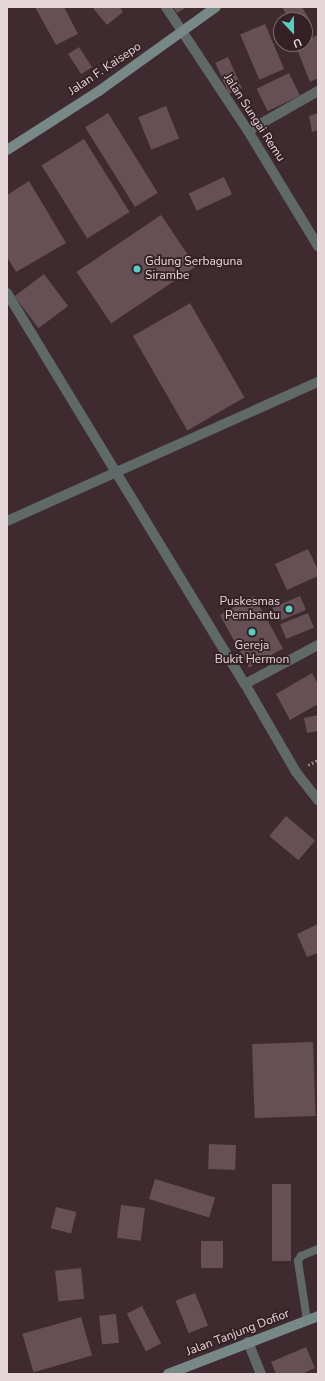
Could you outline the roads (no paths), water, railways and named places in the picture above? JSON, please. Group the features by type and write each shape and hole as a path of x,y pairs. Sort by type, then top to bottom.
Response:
{"street":[{"name":"Jalan Sungai Remu","path":"166,7 248,131 318,246"},
{"name":"Jalan F. Kaisepo","path":"7,150 99,91 216,7"},
{"path":"248,131 318,92"},
{"path":"7,293 245,684 296,772 318,800"},
{"path":"7,521 318,382"},
{"path":"245,684 318,645"},
{"name":"Jalan Tanjung Dofior","path":"168,1374 318,1316"},
{"path":"248,1342 261,1374"}],"lane":[{"path":"307,1320 298,1261 300,1256 318,1249"}],"place":[{"name":"Gdung Serbaguna Sirambe","path":"137,269"},
{"name":"Puskesmas Pembantu","path":"289,609"},
{"name":"Gereja Bukit Hermon","path":"252,632"}]}
